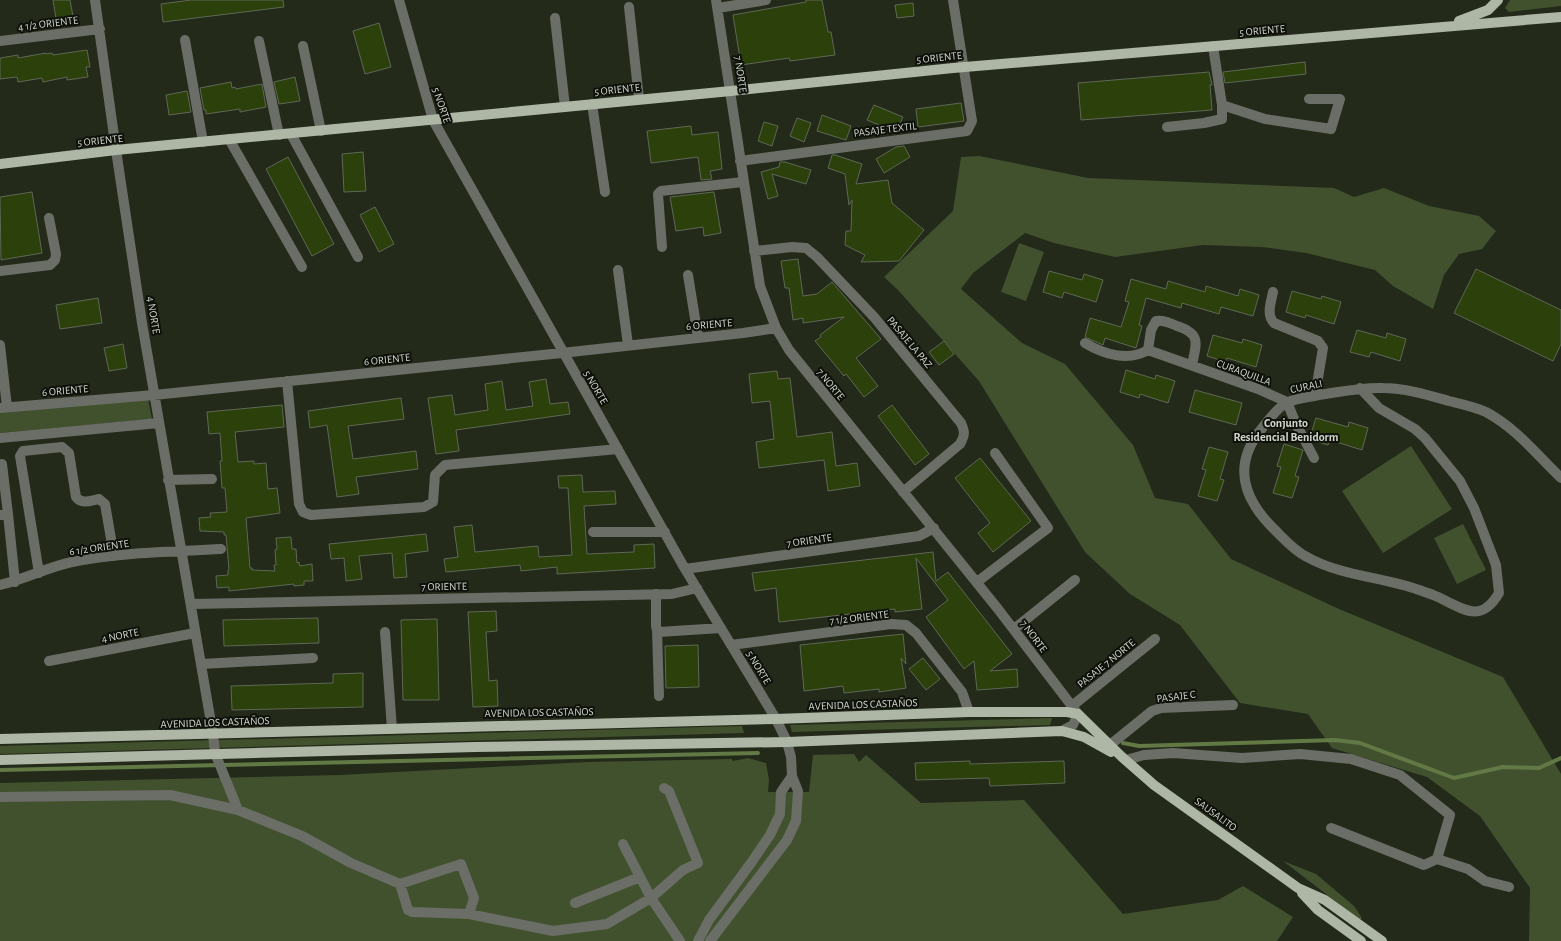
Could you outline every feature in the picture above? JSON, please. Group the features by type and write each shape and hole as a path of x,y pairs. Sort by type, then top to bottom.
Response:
{"main road":[{"path":"1450,25 1488,10 1498,0"},
{"name":"5 ORIENTE","path":"0,164 116,150 964,67 1450,25 1561,17"},
{"name":"AVENIDA LOS CASTAÑOS","path":"0,739 776,719 969,712 1054,712 1075,710"},
{"name":"SAUSALITO","path":"1075,710 1124,759 1154,785 1298,888 1325,900 1382,941"},
{"path":"0,760 787,742 1062,731"},
{"name":"SAUSALITO","path":"1062,731 1084,737 1124,759"},
{"name":"SAUSALITO","path":"1298,888 1318,910 1361,941"}],"street":[{"name":"4 NORTE","path":"95,0 116,150 154,395 196,633 213,734 215,755 238,810"},
{"name":"5 NORTE","path":"399,0 433,120 562,353 685,569 776,719 787,742 791,757 792,776 798,791 796,821 787,840 710,941"},
{"path":"717,4 766,0"},
{"path":"953,0 964,67"},
{"name":"7 NORTE","path":"717,4 760,286 776,328 789,350 977,582 1075,710"},
{"path":"628,7 639,99"},
{"path":"555,18 565,107"},
{"name":"4 1/2 ORIENTE","path":"0,41 100,29"},
{"path":"185,40 203,142"},
{"path":"259,41 279,135"},
{"path":"303,46 321,131"},
{"path":"1167,127 1204,123 1222,119 1222,105 1213,46"},
{"name":"PASAJE TEXTIL","path":"740,161 967,131 972,121 964,67"},
{"path":"1222,105 1265,119 1331,129 1340,99 1309,99"},
{"path":"592,104 605,192"},
{"path":"291,134 358,257"},
{"path":"230,139 302,267"},
{"path":"662,247 658,194 661,192 744,182"},
{"path":"0,271 50,265 55,260 56,254 49,218"},
{"name":"PASAJE LA PAZ","path":"754,251 792,247 806,248 817,257 874,317 961,423 964,430 964,436 960,444 903,492"},
{"path":"618,270 628,345"},
{"path":"688,275 698,337"},
{"path":"1273,292 1269,316 1270,319 1274,323 1322,344 1323,348 1315,396"},
{"path":"1085,343 1124,358 1139,356 1148,350 1151,330 1156,321 1161,320 1192,332 1196,339 1192,366"},
{"name":"6 ORIENTE","path":"3,408 154,395 562,353 698,337 743,334 776,328"},
{"path":"0,345 3,408"},
{"name":"CURAQUILLA","path":"1148,350 1258,389 1287,402"},
{"path":"287,381 299,504 303,512 310,516 424,507 433,502 436,475 445,466 618,449"},
{"name":"CURALI","path":"1360,388 1378,408 1415,429 1425,438 1460,481 1474,508 1496,565 1499,593 1487,609 1466,611 1442,599 1397,583 1325,566 1306,557 1273,528 1255,508 1246,488 1243,471 1246,455 1254,437 1267,421 1287,402 1360,388 1384,388 1419,393 1486,412 1520,437 1561,478"},
{"path":"1287,402 1296,424 1314,458"},
{"path":"0,438 159,423"},
{"path":"39,573 20,456 23,451 62,447 66,449 69,453 76,498 82,502 100,499 105,504 114,556"},
{"path":"977,582 1048,528 995,453"},
{"path":"2,464 4,514 15,582"},
{"path":"168,480 212,479"},
{"name":"7 ORIENTE","path":"685,569 919,536 934,528"},
{"path":"593,532 665,532"},
{"name":"6 1/2 ORIENTE","path":"0,585 15,582 70,562 114,556 181,550 221,549"},
{"path":"1014,629 1075,580"},
{"name":"7 ORIENTE","path":"191,604 672,594 697,588"},
{"path":"656,594 659,696"},
{"name":"7 1/2 ORIENTE","path":"731,645 890,624 906,625 916,633 962,692 969,712"},
{"path":"657,630 659,632 721,628"},
{"path":"385,632 392,729"},
{"name":"4 NORTE","path":"49,662 196,633"},
{"name":"PASAJE 7 NORTE","path":"1062,731 1073,725 1075,710 1155,639"},
{"path":"201,664 313,658"},
{"name":"PASAJE C","path":"1110,745 1152,711 1161,708 1233,705"},
{"path":"1124,759 1144,755 1174,753 1242,758 1300,754 1351,759 1400,774 1450,815 1437,859"},
{"path":"698,941 709,920 770,836 780,814 781,792 792,776"},
{"path":"400,884 408,910 412,912 469,914 553,931 607,924 651,898 677,875 698,863 669,792 664,788"},
{"path":"0,797 170,795 238,810 302,836 351,863 400,884 461,864 474,898 469,914"},
{"path":"1331,828 1424,865 1437,859 1468,869 1485,881 1509,887"},
{"path":"623,844 674,939"},
{"path":"575,903 640,877"}],"green space":[{"path":"1510,0 1561,0 1561,6 1509,12 1505,8"},
{"path":"979,156 1088,178 1334,188 1354,197 1384,188 1429,206 1479,216 1496,231 1482,249 1459,254 1444,275 1433,309 1393,286 1375,270 1306,253 1262,247 1203,245 1115,257 1054,243 1025,233 973,273 961,289 1022,343 1065,364 1133,445 1155,498 1188,504 1231,559 1339,609 1503,677 1561,774 1561,941 1529,941 1530,888 1480,816 1427,777 1332,748 1308,714 1240,703 1180,625 1130,594 1085,552 979,381 898,290 884,277 953,211 961,157"},
{"path":"1019,243 1044,252 1026,301 1001,292"},
{"path":"148,399 152,419 0,433 0,412"},
{"path":"1411,446 1452,509 1383,553 1342,491"},
{"path":"1463,524 1486,570 1457,584 1434,538"},
{"path":"1052,718 1050,725 792,732 790,725"},
{"path":"742,726 744,733 0,754 0,746"},
{"path":"854,754 859,762 866,755 921,803 1024,800 1123,914 1218,900 1243,886 1293,917 1277,941 0,941 0,783 340,775 588,762 732,759 733,761 748,758 766,763 769,780 768,792 809,792 813,755"},
{"path":"1283,861 1316,874 1354,906 1362,918 1360,920"}],"building":[{"path":"53,0 70,0 74,22 57,25"},
{"path":"191,0 283,0 284,7 163,22 161,4"},
{"path":"806,0 822,0 828,32 831,32 835,55 790,61 789,58 741,65 733,15 806,2"},
{"path":"913,3 914,16 897,18 895,5"},
{"path":"379,23 391,67 365,74 353,31"},
{"path":"87,50 90,67 86,67 88,77 67,80 67,77 43,82 42,78 18,82 17,77 0,79 0,58 18,55 18,58 46,53 52,53 53,55"},
{"path":"1305,62 1306,74 1225,83 1223,72"},
{"path":"1209,72 1212,85 1210,85 1212,110 1081,120 1078,83"},
{"path":"295,77 300,101 279,104 274,82"},
{"path":"231,82 232,88 235,87 236,89 262,84 266,107 240,112 240,109 206,114 200,88"},
{"path":"187,91 191,112 169,115 166,95"},
{"path":"961,103 964,121 918,127 916,109"},
{"path":"874,105 903,117 896,132 867,120"},
{"path":"822,115 851,126 846,140 817,131"},
{"path":"797,118 811,123 804,142 790,136"},
{"path":"764,122 778,126 772,146 758,141"},
{"path":"691,126 692,135 718,132 722,169 710,171 712,179 701,180 698,157 651,163 647,131"},
{"path":"904,146 910,157 884,173 876,159 896,147"},
{"path":"363,152 366,191 344,192 342,154"},
{"path":"832,155 862,164 856,184 888,180 892,203 924,230 899,261 861,262 865,255 845,245 846,231 851,231 852,200 849,205 845,174 828,168"},
{"path":"288,157 334,244 312,256 266,169"},
{"path":"780,162 785,162 811,170 806,184 772,174 778,196 768,199 761,172 779,167"},
{"path":"32,192 42,253 1,260 0,197"},
{"path":"714,192 721,233 704,236 703,227 676,231 670,197"},
{"path":"375,207 394,244 379,252 360,215"},
{"path":"798,259 803,296 817,294 832,282 881,339 856,358 878,386 864,397 846,374 844,376 815,341 821,337 820,335 844,317 803,323 803,318 793,320 789,288 785,288 781,261"},
{"path":"1476,269 1561,310 1561,344 1553,361 1454,313"},
{"path":"1049,271 1082,280 1084,274 1103,280 1096,302 1064,292 1062,298 1043,292"},
{"path":"1131,279 1166,289 1168,281 1205,292 1206,286 1238,296 1240,289 1259,295 1253,316 1221,307 1219,314 1182,303 1181,308 1146,298 1139,325 1142,326 1136,348 1105,338 1103,345 1085,337 1090,318 1121,327 1129,302 1125,301"},
{"path":"1292,291 1321,299 1322,296 1341,302 1334,324 1306,315 1305,318 1286,312"},
{"path":"98,298 102,323 60,329 56,305"},
{"path":"1357,330 1386,338 1387,333 1406,339 1400,361 1371,352 1369,357 1350,352"},
{"path":"1213,335 1242,343 1243,339 1262,345 1256,367 1227,358 1226,362 1207,356"},
{"path":"944,341 954,354 939,365 929,352"},
{"path":"123,344 127,368 109,371 104,348"},
{"path":"1126,370 1155,379 1156,375 1175,381 1168,403 1140,394 1139,398 1120,392"},
{"path":"777,371 778,379 790,378 797,437 832,432 836,466 857,463 860,486 828,491 824,460 759,468 756,442 774,439 770,401 752,403 749,374"},
{"path":"546,379 550,404 568,402 570,414 456,430 459,451 436,454 428,398 452,395 455,415 488,410 485,384 502,381 506,410 533,406 529,382"},
{"path":"1195,390 1242,403 1236,425 1189,412"},
{"path":"401,398 404,419 348,426 353,459 416,451 418,469 356,477 359,494 337,497 327,425 310,428 308,411"},
{"path":"282,405 284,427 235,432 238,462 254,461 254,464 266,463 268,489 277,488 280,513 246,518 250,568 252,568 252,570 275,571 275,550 277,549 276,538 291,537 292,549 296,549 297,563 299,562 300,566 312,564 313,581 304,581 304,585 294,586 294,584 229,591 229,587 217,588 216,576 228,575 229,570 226,535 224,535 224,532 200,531 199,518 211,517 210,513 227,512 225,488 222,488 220,433 209,434 207,412"},
{"path":"892,405 929,454 915,465 878,416"},
{"path":"1316,418 1348,427 1349,422 1368,428 1362,450 1330,440 1328,445 1312,440 1310,437"},
{"path":"1284,444 1303,450 1295,476 1299,477 1292,498 1273,493 1281,467 1277,466"},
{"path":"1209,447 1228,452 1220,479 1224,480 1217,501 1198,496 1206,470 1202,469"},
{"path":"980,458 1031,521 993,552 978,533 990,523 955,478"},
{"path":"582,475 583,492 615,491 616,504 584,506 587,554 634,552 634,545 654,544 655,568 557,574 557,567 521,571 520,565 446,572 444,559 458,557 454,527 472,525 475,552 538,546 539,557 572,555 568,488 559,488 558,476"},
{"path":"426,534 428,551 405,554 407,577 394,578 392,553 359,556 362,579 346,581 344,558 331,559 329,544"},
{"path":"933,552 936,581 948,572 1012,654 990,671 1017,669 1018,687 977,690 974,661 964,669 926,617 948,600 916,558 922,609 895,612 895,609 779,622 776,588 755,591 752,573"},
{"path":"496,611 497,631 486,632 489,681 497,680 498,706 473,707 468,612"},
{"path":"318,618 319,643 224,646 223,620"},
{"path":"437,619 439,700 403,700 401,620"},
{"path":"903,634 906,664 901,658 906,688 879,692 879,689 844,693 843,686 804,691 800,645"},
{"path":"698,645 699,687 666,688 665,646"},
{"path":"923,658 940,679 926,690 909,669"},
{"path":"363,673 363,707 232,710 231,686 333,683 333,674"},
{"path":"970,761 970,764 1064,761 1065,783 990,786 989,778 916,780 915,763"}],"waterway":[{"path":"1123,743 1139,746 1335,740 1360,743 1454,778 1503,767 1539,768 1561,758"},
{"path":"0,770 758,753"}],"district":[{"name":"Conjunto Residencial Benidorm","path":"1286,430"}]}
